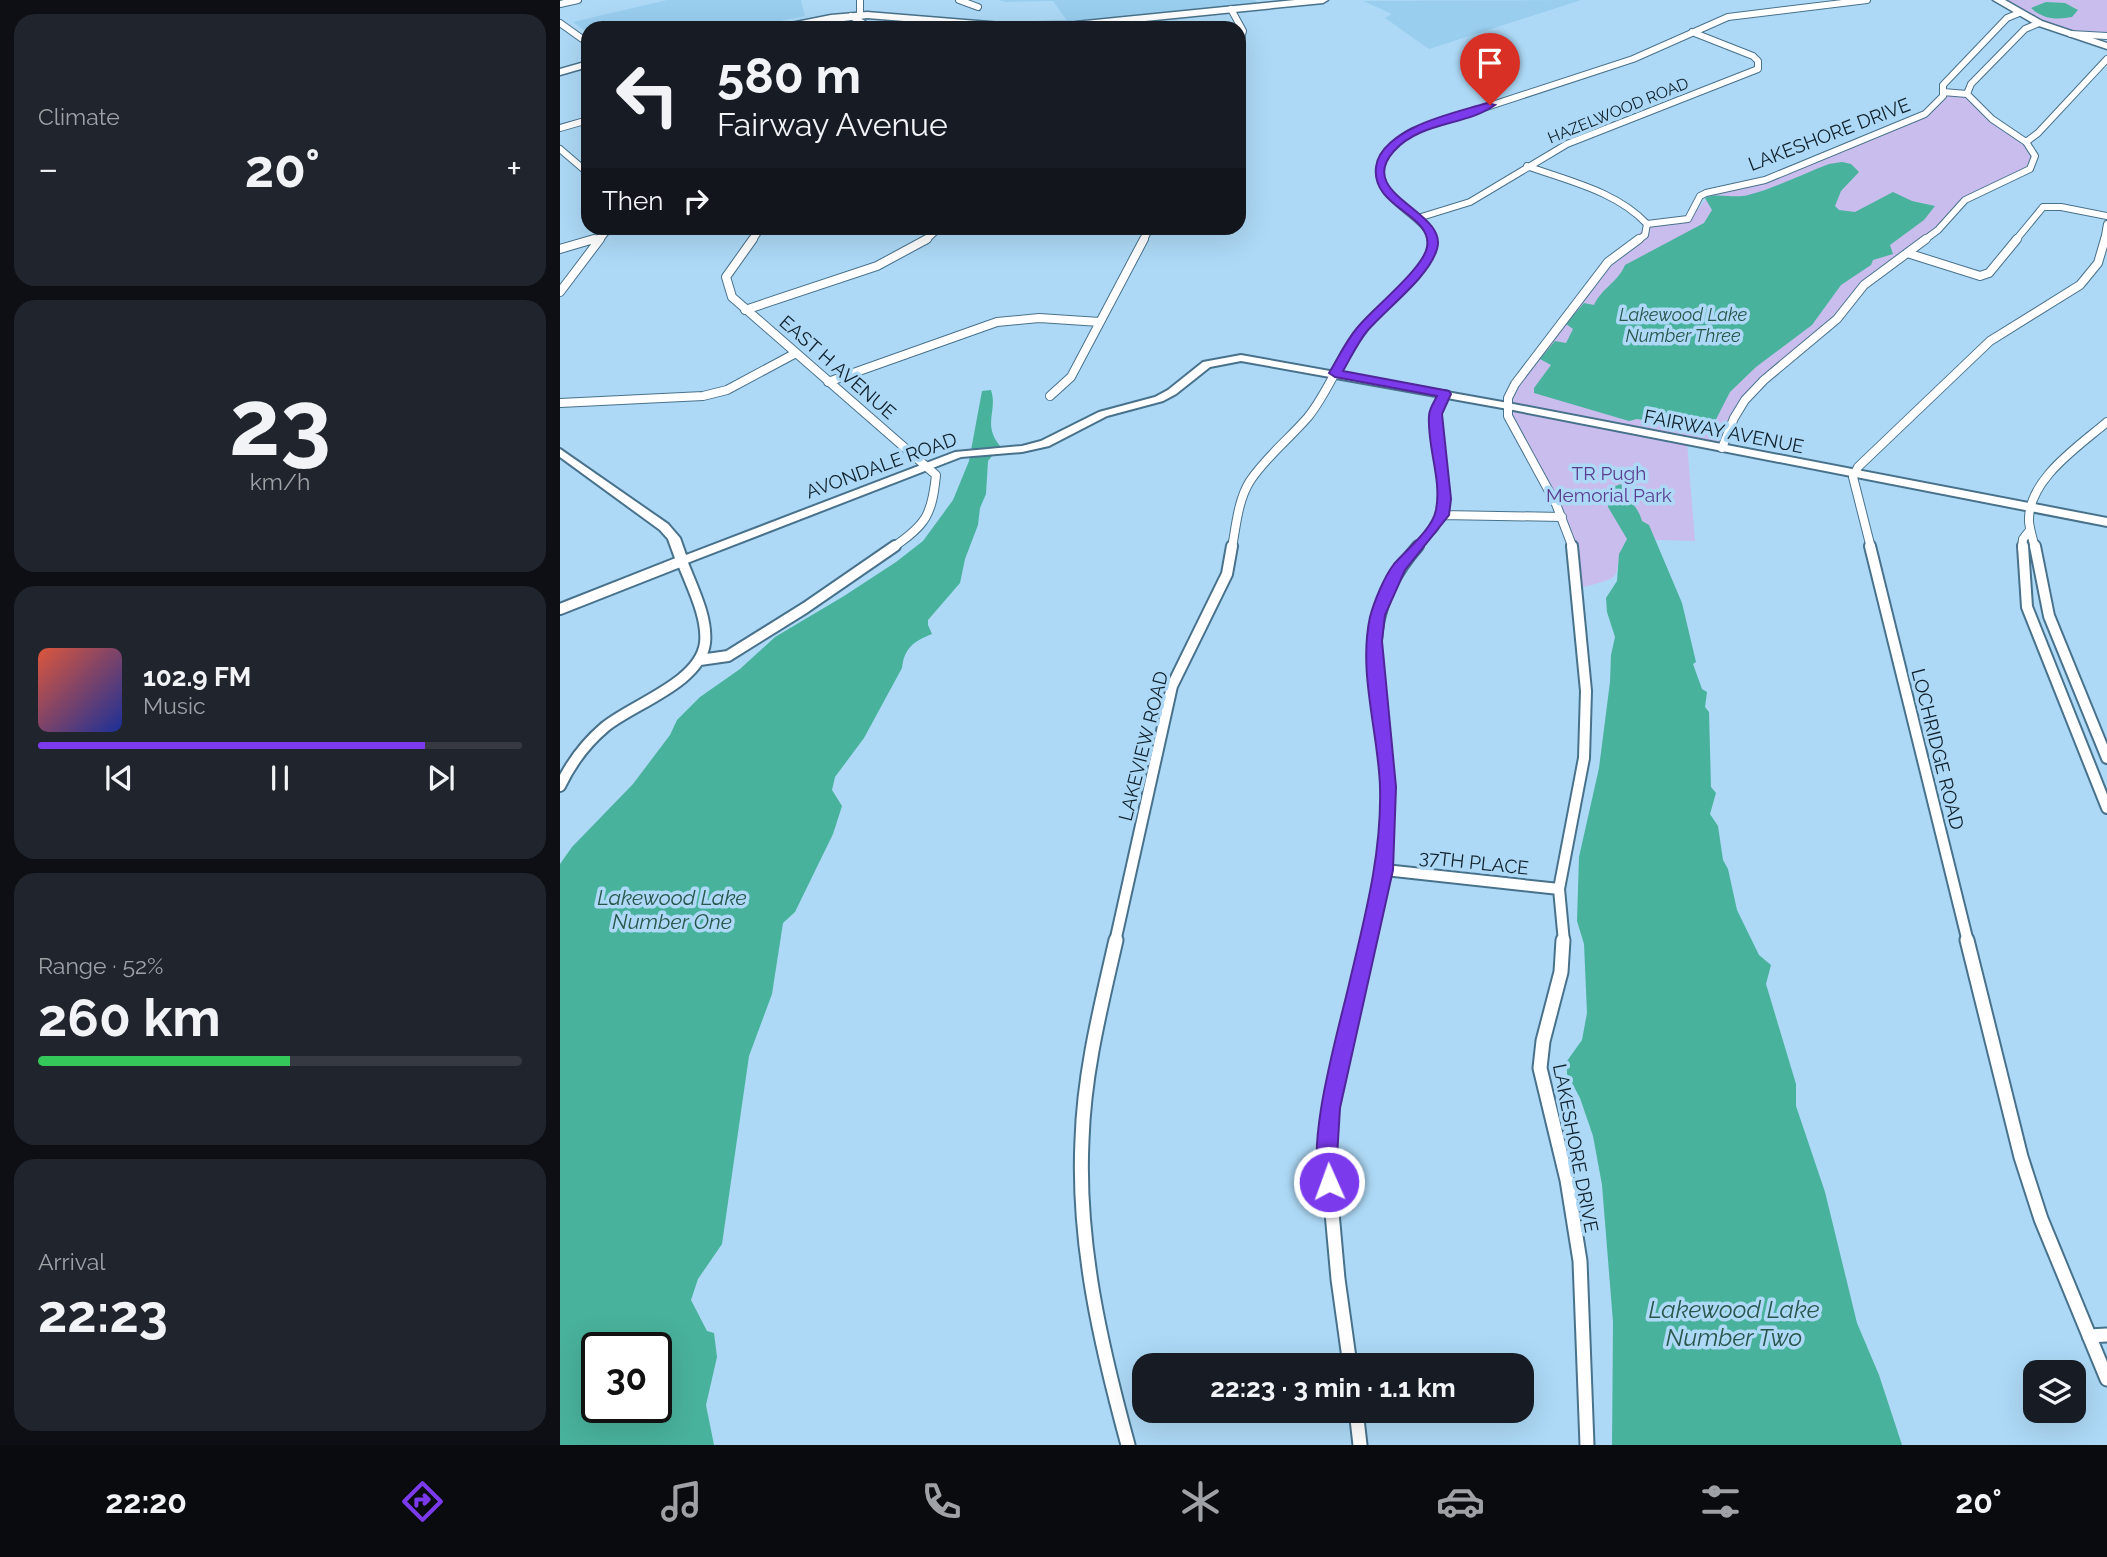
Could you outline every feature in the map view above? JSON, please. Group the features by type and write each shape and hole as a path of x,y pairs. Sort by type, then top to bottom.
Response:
{"main road":[{"path":"1100,21 1231,9 1266,3 1323,0"},
{"path":"1998,0 2039,23 2107,46"},
{"path":"821,21 856,16 939,21"},
{"path":"560,70 581,66"}],"street":[{"path":"560,4 578,0"},
{"path":"860,0 856,16 862,21"},
{"path":"959,0 978,6"},
{"name":"LAKEVIEW ROAD","path":"1128,1445 1106,1366 1089,1282 1084,1230 1082,1143 1088,1074 1095,1037 1172,686 1227,574 1240,506 1249,483 1269,457 1309,416 1361,330 1425,264 1432,251 1430,232 1418,218 1393,199 1380,177 1382,160 1403,138 1431,124 1633,59 1717,20 1752,12 1867,0"},
{"path":"1231,9 1238,21"},
{"name":"LAKESHORE DRIVE","path":"1647,224 1688,219 1700,196 1765,180 1915,120 1933,109 1943,96 1943,85 2007,18 2019,13"},
{"path":"877,21 883,16"},
{"path":"560,23 581,38"},
{"path":"1967,94 1971,84 2020,33 2039,23"},
{"name":"HAZELWOOD ROAD","path":"1418,218 1470,202 1566,144 1758,69 1758,61 1753,56 1692,32"},
{"path":"2071,34 2107,36"},
{"path":"2026,142 2038,133 2107,59"},
{"path":"1722,449 1734,418 1756,388 1823,333 1864,285 1938,230 1965,200 2030,169 2035,156 2026,142 1992,119 1967,94 1942,92"},
{"path":"560,128 581,123"},
{"path":"560,149 581,167"},
{"path":"1508,406 1507,398 1515,384 1552,335 1608,262 1645,235 1647,224 1635,212 1613,200 1527,166"},
{"path":"1908,253 1969,275 1980,276 1989,273 2043,207 2107,216"},
{"path":"1854,474 1988,342 2073,293 2103,264 2107,224"},
{"name":"EAST H AVENUE","path":"756,235 726,277 732,298 926,466"},
{"path":"745,310 894,259 918,246 931,235"},
{"path":"1050,396 1071,377 1146,235"},
{"path":"560,250 601,237"},
{"path":"560,292 601,237"},
{"path":"828,382 997,322 1039,318 1100,322"},
{"path":"560,403 703,396 727,390 796,353"},
{"name":"AVONDALE ROAD","path":"560,609 967,452 1045,444 1103,414 1158,399 1181,387 1207,364 1219,360 1250,358 1335,373"},
{"name":"FAIRWAY AVENUE","path":"1335,373 2107,522"},
{"path":"1348,1353 1338,1279 1327,1157 1330,1108 1385,870 1388,787 1374,641 1378,615 1398,569 1442,515 1445,499 1435,414 1445,394"},
{"name":"LAKESHORE DRIVE","path":"1508,406 1506,409 1513,428 1562,517 1574,552 1579,588 1587,726 1580,781 1559,889 1564,946 1561,972 1543,1041 1540,1068 1567,1180 1580,1261 1587,1445"},
{"path":"2107,422 2055,466 2041,484 2032,507 2030,530 2049,616 2107,758"},
{"path":"560,452 664,527 674,538 705,638 700,660 688,674 623,714 595,735 560,786"},
{"path":"700,660 722,658 738,650 907,538 928,515 936,495 936,475 926,466"},
{"name":"LOCHRIDGE ROAD","path":"1854,474 1853,485 1859,500 2021,1157 2041,1219 2107,1379"},
{"path":"1442,515 1562,517"},
{"path":"2030,530 2023,539 2022,557 2028,607 2107,808"},
{"name":"37TH PLACE","path":"1385,870 1559,889"},
{"path":"2089,1336 2107,1335"},
{"path":"1357,1423 1360,1445"}],"shaded area":[{"path":"667,0 801,0 805,16 780,21 581,21 581,28 573,22"},
{"path":"998,0 1255,0 1257,3 1067,21 1053,1"},
{"path":"1581,0 1429,49 1385,18 1392,14 1363,1"}],"green space":[{"path":"2007,0 2107,0 2107,37 2053,28 2028,17"},
{"name":"TR Pugh Memorial Park","path":"1943,92 1967,94 1969,99 2026,142 2035,161 2010,181 1965,200 1946,221 1876,275 1837,319 1764,380 1734,418 1722,448 1687,442 1695,541 1627,539 1613,577 1579,588 1570,539 1506,404 1560,325 1647,224 1691,217 1710,195 1750,184 1925,114"}],"water":[{"path":"2046,2 2065,3 2078,10 2072,17 2056,18 2040,14 2031,8"},
{"name":"Lakewood Lake Number Three","path":"1829,164 1851,164 1859,172 1841,191 1835,206 1839,210 1855,212 1893,192 1912,201 1935,206 1924,220 1890,245 1893,254 1873,260 1871,265 1841,285 1812,325 1756,367 1730,392 1710,431 1637,419 1629,421 1534,393 1534,388 1551,365 1540,359 1555,341 1566,343 1573,329 1566,324 1584,303 1594,305 1625,265 1704,223 1712,210 1705,198 1748,195"},
{"name":"Lakewood Lake Number One","path":"991,390 992,431 1000,446 988,461 986,494 960,583 928,620 932,634 920,639 908,650 902,668 864,738 835,777 832,790 842,806 833,834 795,912 783,923 772,994 749,1056 722,1244 698,1279 691,1300 707,1331 714,1333 717,1357 706,1405 714,1445 560,1445 560,864 572,847 633,784 670,735 677,720 700,697 740,669 775,637 844,596 923,541 953,500 969,461 982,391"},
{"name":"Lakewood Lake Number Two","path":"1621,484 1642,521 1649,525 1682,603 1696,662 1693,664 1702,689 1707,692 1705,707 1709,712 1711,787 1716,793 1710,814 1718,826 1723,860 1728,869 1737,910 1759,955 1771,965 1766,984 1796,1084 1796,1106 1825,1192 1857,1323 1879,1375 1902,1445 1612,1445 1613,1322 1602,1185 1593,1136 1580,1098 1567,1074 1567,1061 1582,1040 1587,1013 1584,944 1577,921 1579,857 1599,768 1615,637 1607,612 1606,598 1617,581 1619,554 1627,539 1608,507 1613,487"}],"route":[{"path":"1329,1182 1327,1157 1330,1108 1385,870 1388,787 1376,677 1374,641 1378,615 1398,569 1434,528 1444,510 1445,499 1435,414 1437,405 1445,394 1335,373 1361,330 1425,264 1433,247 1433,239 1423,222 1387,193 1380,177 1382,160 1386,153 1419,128 1490,105"}]}
